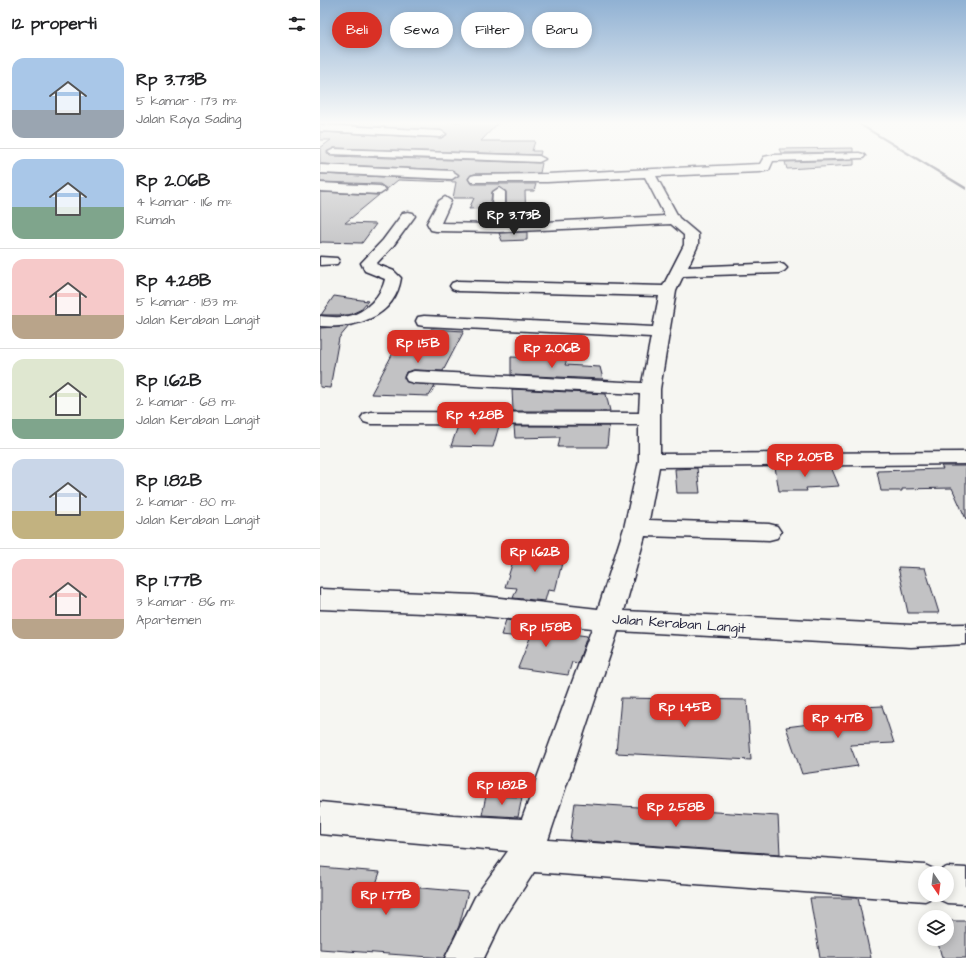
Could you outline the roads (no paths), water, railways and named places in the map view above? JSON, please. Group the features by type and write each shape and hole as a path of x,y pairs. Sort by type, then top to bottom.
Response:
{"street":[{"path":"475,179 649,174 765,167"},
{"path":"320,169 452,175"},
{"path":"464,958 488,910 529,845 608,620 636,528 650,461 648,419 650,389 660,332 673,282 691,245 691,234 674,220 649,174"},
{"path":"320,187 380,190"},
{"path":"498,228 499,192"},
{"path":"445,201 434,223 436,227 498,228 674,220"},
{"path":"320,321 347,322 357,320 367,314 381,301 391,288 393,278 389,274 370,268 368,264 388,243 408,216"},
{"path":"458,286 673,282 779,268"},
{"path":"424,321 660,332"},
{"path":"414,377 650,389"},
{"path":"371,418 648,419"},
{"path":"650,461 966,458"},
{"path":"636,528 769,532"},
{"name":"Jalan Keraban Langit","path":"320,600 474,605 608,620 772,630 911,636 966,634"},
{"path":"320,818 453,831 529,845 918,882"},
{"path":"954,885 966,886"}],"waterway":[{"path":"929,167 966,189"}]}
